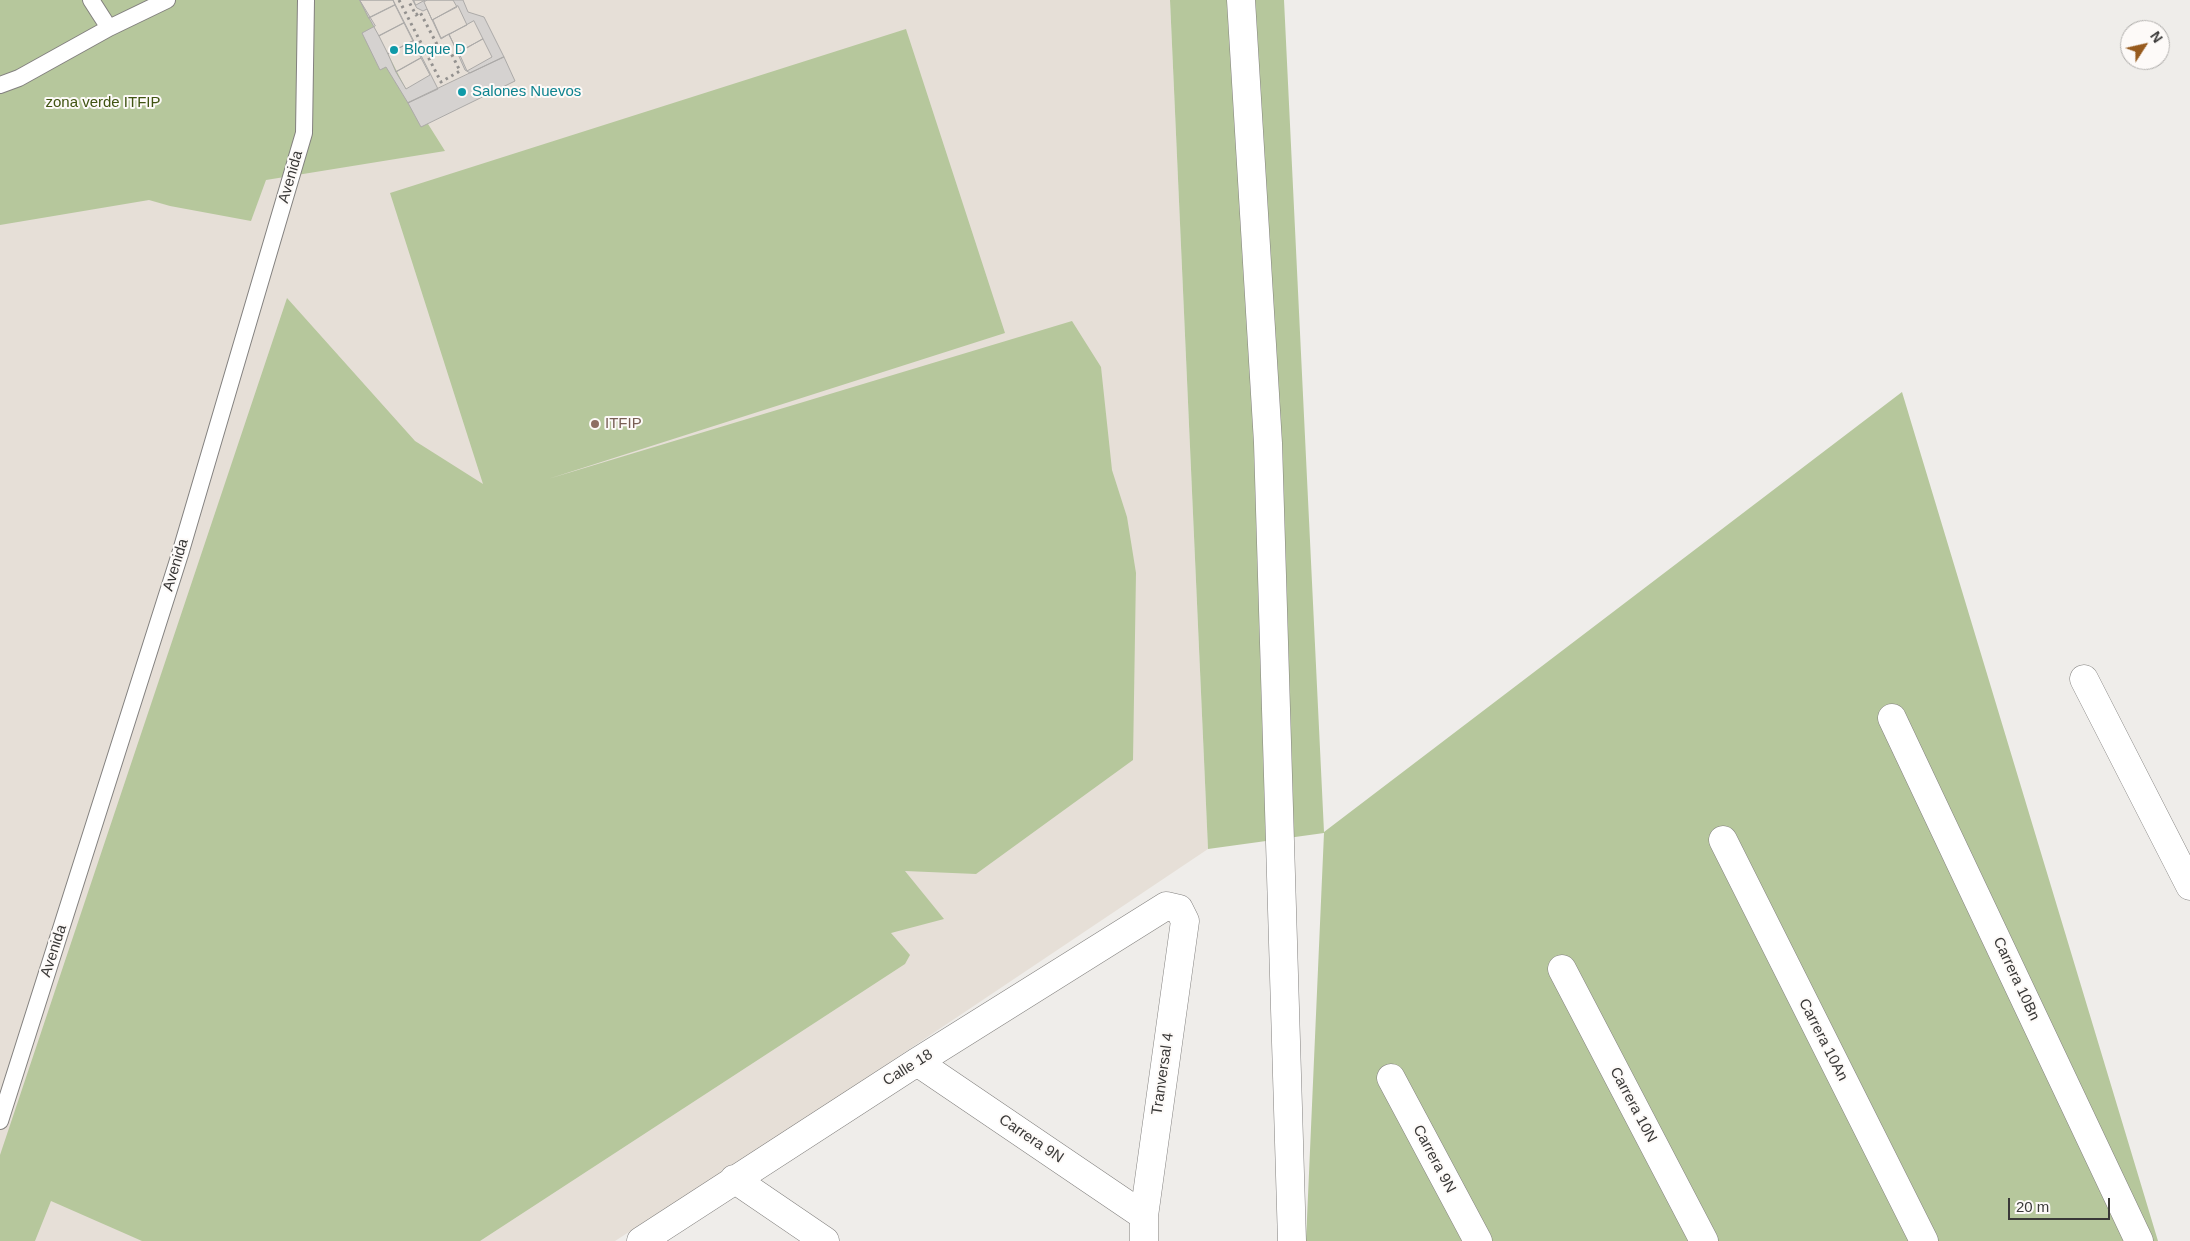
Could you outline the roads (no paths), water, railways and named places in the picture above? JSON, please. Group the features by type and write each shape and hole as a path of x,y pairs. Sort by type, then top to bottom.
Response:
{"street":[{"path":"1241,0 1268,443 1292,1241"},
{"path":"2084,679 2190,886"},
{"name":"Carrera 10Bn","path":"1892,718 2139,1241"},
{"name":"Carrera 10An","path":"1723,840 1924,1241"},
{"name":"Calle 18","path":"641,1241 734,1179 1166,906 1179,909"},
{"name":"Tranversal 4","path":"1144,1228 1185,921 1179,909"},
{"name":"Carrera 10N","path":"1562,969 1704,1241"},
{"name":"Carrera 9N","path":"918,1062 1144,1228"},
{"name":"Carrera 9N","path":"1391,1078 1478,1241"},
{"path":"734,1179 825,1241"}],"lane":[{"path":"91,0 109,28"},
{"path":"0,85 19,78 109,28 167,0"},
{"name":"Avenida","path":"0,1121 180,554 304,133 306,0"}],"place":[{"name":"Bloque D","path":"394,50"},
{"name":"Salones Nuevos","path":"462,92"},
{"name":"ITFIP","path":"595,424"}],"park label":[{"name":"zona verde ITFIP","path":"103,103"}]}
